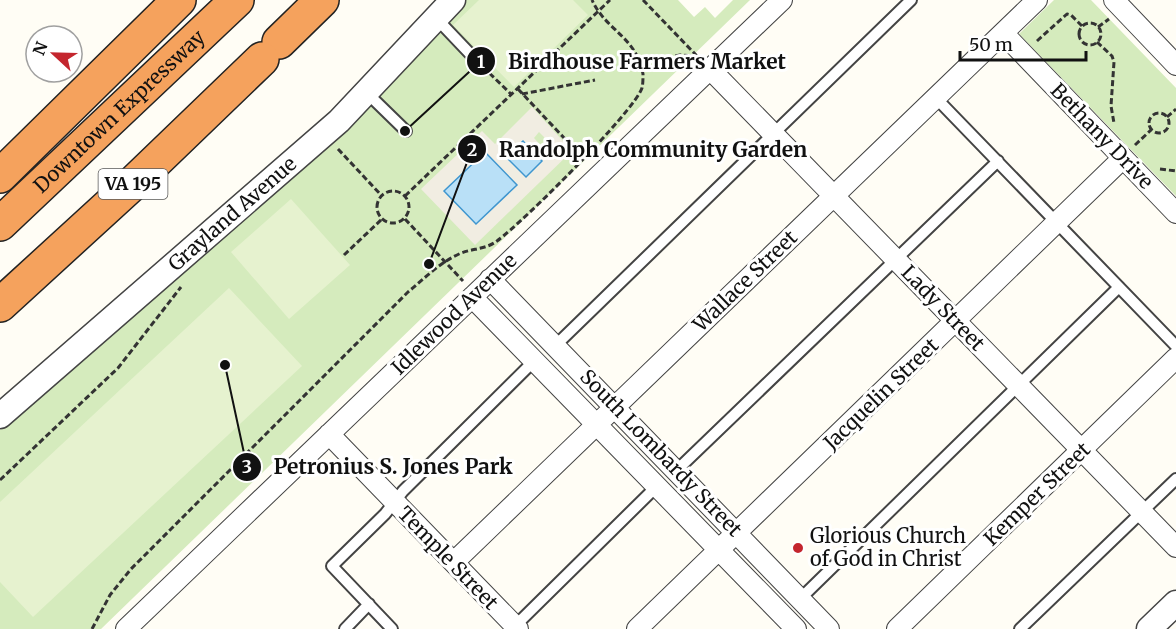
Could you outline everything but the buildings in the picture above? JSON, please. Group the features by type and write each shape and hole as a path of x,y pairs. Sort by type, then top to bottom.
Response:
{"highway":[{"path":"0,176 179,0"},
{"name":"Downtown Expressway","path":"0,224 237,0"},
{"name":"VA 195","path":"0,305 322,0"},
{"path":"0,324 47,262"}],"street":[{"name":"Grayland Avenue","path":"0,416 339,121 453,0"},
{"name":"Idlewood Avenue","path":"126,629 329,434 468,289 490,279 782,0"},
{"name":"Wallace Street","path":"454,562 614,405 1037,0"},
{"path":"1122,3 1176,65"},
{"name":"Bethany Drive","path":"1003,33 1125,150 1176,213"},
{"name":"Lady Street","path":"710,69 1176,547"},
{"name":"Jacquelin Street","path":"640,628 1057,222 1125,150"},
{"name":"South Lombardy Street","path":"490,279 830,629"},
{"name":"South Lombardy Street","path":"468,289 796,629"},
{"name":"Kemper Street","path":"897,629 1176,358"},
{"name":"Temple Street","path":"329,434 517,627"},
{"path":"1149,629 1176,603"}],"lane":[{"path":"556,345 911,0"},
{"path":"436,18 475,60"},
{"path":"366,92 406,131"},
{"path":"936,98 1176,346"},
{"path":"677,470 998,161"},
{"path":"800,599 1119,287"},
{"path":"392,629 332,566 535,360"},
{"path":"1020,629 1176,479"},
{"path":"517,627 657,486"},
{"path":"345,629 369,604"}],"path":[{"path":"92,629 110,596 148,551 408,292 445,261 462,253 482,250 500,239 584,158 633,102 642,87 643,76 634,47 597,12 592,0"},
{"path":"405,196 610,0"},
{"path":"639,63 680,55 697,56 643,0"},
{"path":"1035,40 1040,40 1067,14 1071,15 1082,27"},
{"path":"1088,23 1098,27 1101,33 1097,42 1091,45 1081,42 1078,35 1082,27 1088,23"},
{"path":"1097,42 1114,59 1111,106 1116,128"},
{"path":"475,60 512,95"},
{"path":"522,94 596,80"},
{"path":"518,89 584,158"},
{"path":"1167,117 1176,109"},
{"path":"1162,114 1167,117 1169,126 1166,131 1157,133 1151,130 1149,121 1153,116 1162,114"},
{"path":"1125,150 1132,148 1151,130"},
{"path":"330,151 335,146 382,196"},
{"path":"1156,168 1176,171"},
{"path":"396,191 405,196 410,205 405,219 396,224 382,219 377,205 382,196 396,191"},
{"path":"345,255 382,219"},
{"path":"405,219 468,289"},
{"path":"0,480 118,368 182,286"}],"green space":[{"path":"466,0 678,0 694,17 705,7 715,18 733,0 750,0 101,629 0,629 0,430 295,174"},
{"path":"479,0 573,0 588,15 514,87 453,25"},
{"path":"1054,0 1091,0 1176,88 1176,196 1019,34"},
{"path":"291,199 350,265 289,319 231,252"},
{"path":"229,288 302,366 33,617 0,582 0,502"}],"shaded area":[{"path":"532,107 572,151 475,245 421,189 482,131 495,144","holes":["539,132 551,144 545,150 534,138"]}],"water":[{"path":"523,141 542,161 526,177 506,157"},
{"path":"485,152 517,185 476,224 444,191"}],"place":[{"name":"Birdhouse Farmers Market","path":"405,131"},
{"name":"Randolph Community Garden","path":"429,264"},
{"name":"Petronius S. Jones Park","path":"225,365"},
{"name":"Glorious Church of God in Christ","path":"798,548"}]}
